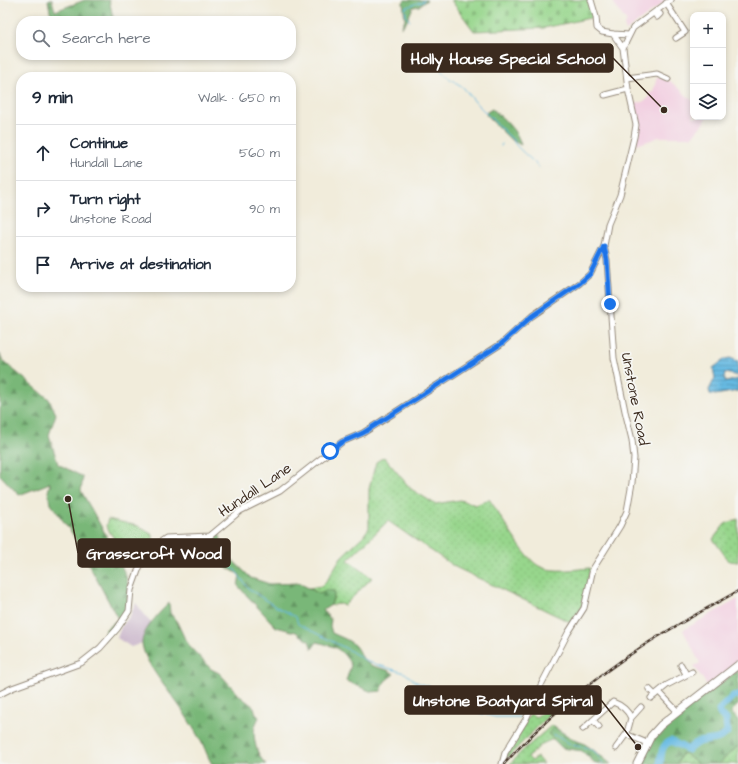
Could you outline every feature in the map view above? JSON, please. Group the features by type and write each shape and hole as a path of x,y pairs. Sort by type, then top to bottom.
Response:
{"main road":[{"path":"637,764 651,736 660,725 738,665"}],"street":[{"path":"591,0 596,17 597,28 602,32 629,35"},
{"path":"623,48 633,28 668,2 685,32 676,38"},
{"path":"654,13 657,17 660,14"},
{"path":"604,246 608,224 620,195 636,125 628,89 623,48 614,34"},
{"path":"627,78 657,74 668,79"},
{"path":"605,95 628,89"},
{"name":"Unstone Road","path":"502,764 505,753 526,719 550,667 568,633 584,608 593,569 620,526 626,511 632,483 634,458 633,446 614,358 607,260 604,246"},
{"name":"Hundall Lane","path":"0,694 12,688 81,663 100,648 117,629 129,611 132,590 139,568 148,553 156,545 166,538 210,536 240,511 280,491 342,442 363,433 501,344 532,316 580,283 590,274 604,246"},
{"path":"655,695 667,685 689,673 681,665"},
{"path":"649,689 677,711"},
{"path":"583,729 613,702 629,713 632,718"},
{"path":"616,748 627,733 632,718 641,707"},
{"path":"593,720 599,727"},
{"path":"627,733 630,736 647,743"}],"shaded area":[{"path":"613,0 667,0 626,31 624,25 627,22 615,6"},
{"path":"657,77 670,81 690,98 690,120 706,120 692,137 659,137 643,143 635,144 638,133 633,104 642,102 649,98 648,93 653,92"},
{"path":"738,599 738,670 711,691 694,666 700,663 683,630"},
{"path":"136,603 151,623 142,643 131,647 117,638 121,627 130,616"}],"green space":[{"path":"48,0 52,0 55,11 85,0 109,0 113,16 52,16"},
{"path":"405,0 427,0 419,6 413,7 407,21 401,28 405,19 403,2"},
{"path":"451,0 589,0 594,17 544,28 474,31"},
{"path":"492,109 513,130 521,145 510,139 486,115 487,112"},
{"path":"0,354 3,361 49,399 56,414 49,435 58,464 83,477 81,491 110,542 126,576 129,590 127,609 119,625 103,641 106,629 118,619 72,533 51,504 48,492 50,483 19,495 0,475"},
{"path":"384,457 411,489 435,504 460,500 476,505 489,499 520,547 535,563 541,567 552,570 590,568 583,604 572,623 455,567 388,521 348,560 372,578 345,605 331,605 335,592 325,590 320,594 309,588 321,586 328,579 341,557 363,536 369,528 369,489 376,462"},
{"path":"108,519 138,526 153,535 153,540 145,549 140,559 118,545 106,526"},
{"path":"738,519 738,562 729,561 713,539 725,524"},
{"path":"219,533 224,550 228,556 251,578 270,584 299,583 320,594 327,590 335,592 331,605 323,610 331,620 330,626 332,633 352,643 367,663 388,670 394,674 385,681 381,691 372,692 346,681 351,665 344,655 337,649 317,642 312,649 309,641 296,632 276,627 238,586 240,575 205,555 210,540"},
{"path":"207,538 202,554 185,539"},
{"path":"169,603 170,613 177,622 190,647 211,669 219,673 241,697 254,707 256,714 259,717 254,731 255,741 260,757 266,764 212,764 187,717 153,670 144,652 142,643 143,638 148,627"},
{"path":"738,670 738,705 731,712 738,720 738,746 718,764 698,764 682,753 677,764 639,764 646,747 666,724"},
{"path":"555,703 560,704 505,760 509,749 530,714 536,717"},
{"path":"552,725 554,727 548,734 553,739 542,744 528,757 532,761 537,757 543,764 510,764 521,752"},
{"path":"554,727 574,740 583,743 611,764 596,764 582,751 562,748 548,734"},
{"path":"738,746 738,764 718,764"},
{"path":"682,753 685,754 698,764 677,764"}],"water":[{"path":"730,358 738,361 738,376 725,373 724,378 726,382 738,379 738,391 715,395 710,394 709,390 715,378 713,368 725,359"}],"waterway":[{"path":"410,21 406,16 405,8 424,0"},
{"path":"427,46 433,53 440,69 447,77 463,87 476,103 539,167"},
{"path":"189,540 213,553 235,570 249,589 273,605 296,617 298,624 349,650 368,662 405,673 416,682 437,689 452,702 472,711 495,717 520,717"},
{"path":"660,764 663,748 671,741 688,750 693,745 703,741 717,739 727,733 726,719 720,714 719,710 733,696 738,695"},
{"path":"553,735 570,744 591,749 596,752 603,764"}],"railway":[{"path":"504,764 536,731 587,686 655,639 738,591"}],"place":[{"name":"Holly House Special School","path":"664,110"},
{"name":"Grasscroft Wood","path":"68,499"},
{"name":"Unstone Boatyard Spiral","path":"638,747"}],"route":[{"path":"330,451 347,439 363,433 501,344 532,316 580,283 590,274 604,246 607,260 610,304"}]}
